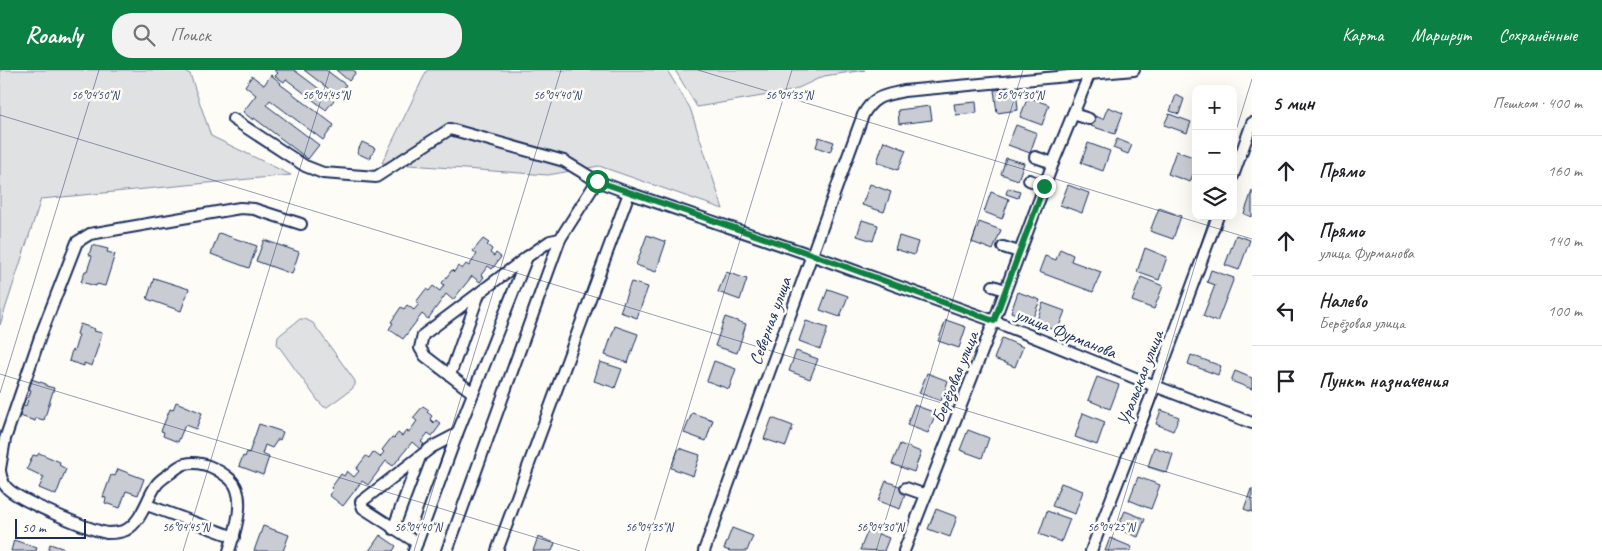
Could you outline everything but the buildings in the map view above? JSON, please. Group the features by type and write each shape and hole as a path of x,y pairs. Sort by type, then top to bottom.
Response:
{"street":[{"path":"1089,75 1134,70"},
{"name":"Северная улица","path":"704,551 811,254 860,122 869,104 882,96 904,91 1089,75"},
{"name":"Берёзовая улица","path":"904,551 994,321 1044,186 1089,75"},
{"path":"1073,114 1089,119"},
{"name":"улица Фурманова","path":"233,119 305,166 323,173 376,177 450,129 564,161 597,181 811,254 994,321 1252,423"},
{"path":"1237,151 1252,123"},
{"path":"1035,157 1053,163"},
{"path":"1029,180 1044,186"},
{"path":"447,551 560,240 597,181"},
{"path":"497,551 629,193"},
{"path":"229,551 239,518 239,499 233,482 220,471 196,463 183,464 158,482 136,522 124,531 108,533 79,524 22,499 7,489 2,481 0,470 5,439 40,337 77,242 90,234 240,208 254,209 302,224"},
{"name":"Уральская улица","path":"1091,551 1217,220"},
{"path":"473,393 425,356 420,348 423,335 550,241 560,240"},
{"path":"1003,247 1019,252"},
{"path":"457,434 432,448 361,502 363,508 394,529 415,547 457,434 527,257"},
{"path":"993,286 1005,290"},
{"path":"450,375 480,293"},
{"path":"394,529 420,457"},
{"path":"906,488 926,495"},
{"path":"147,504 234,536"}],"shaded area":[{"path":"0,70 183,70 190,74 211,136 291,175 41,199 0,325"},
{"path":"427,70 667,70 690,108 723,209 599,166 548,175 382,163"},
{"path":"675,70 865,70 824,76 792,91 697,107"},
{"path":"300,319 313,323 355,381 352,389 327,407 324,407 319,402 277,344 278,337"}],"route":[{"path":"597,181 811,254 994,321 1044,186"}]}
